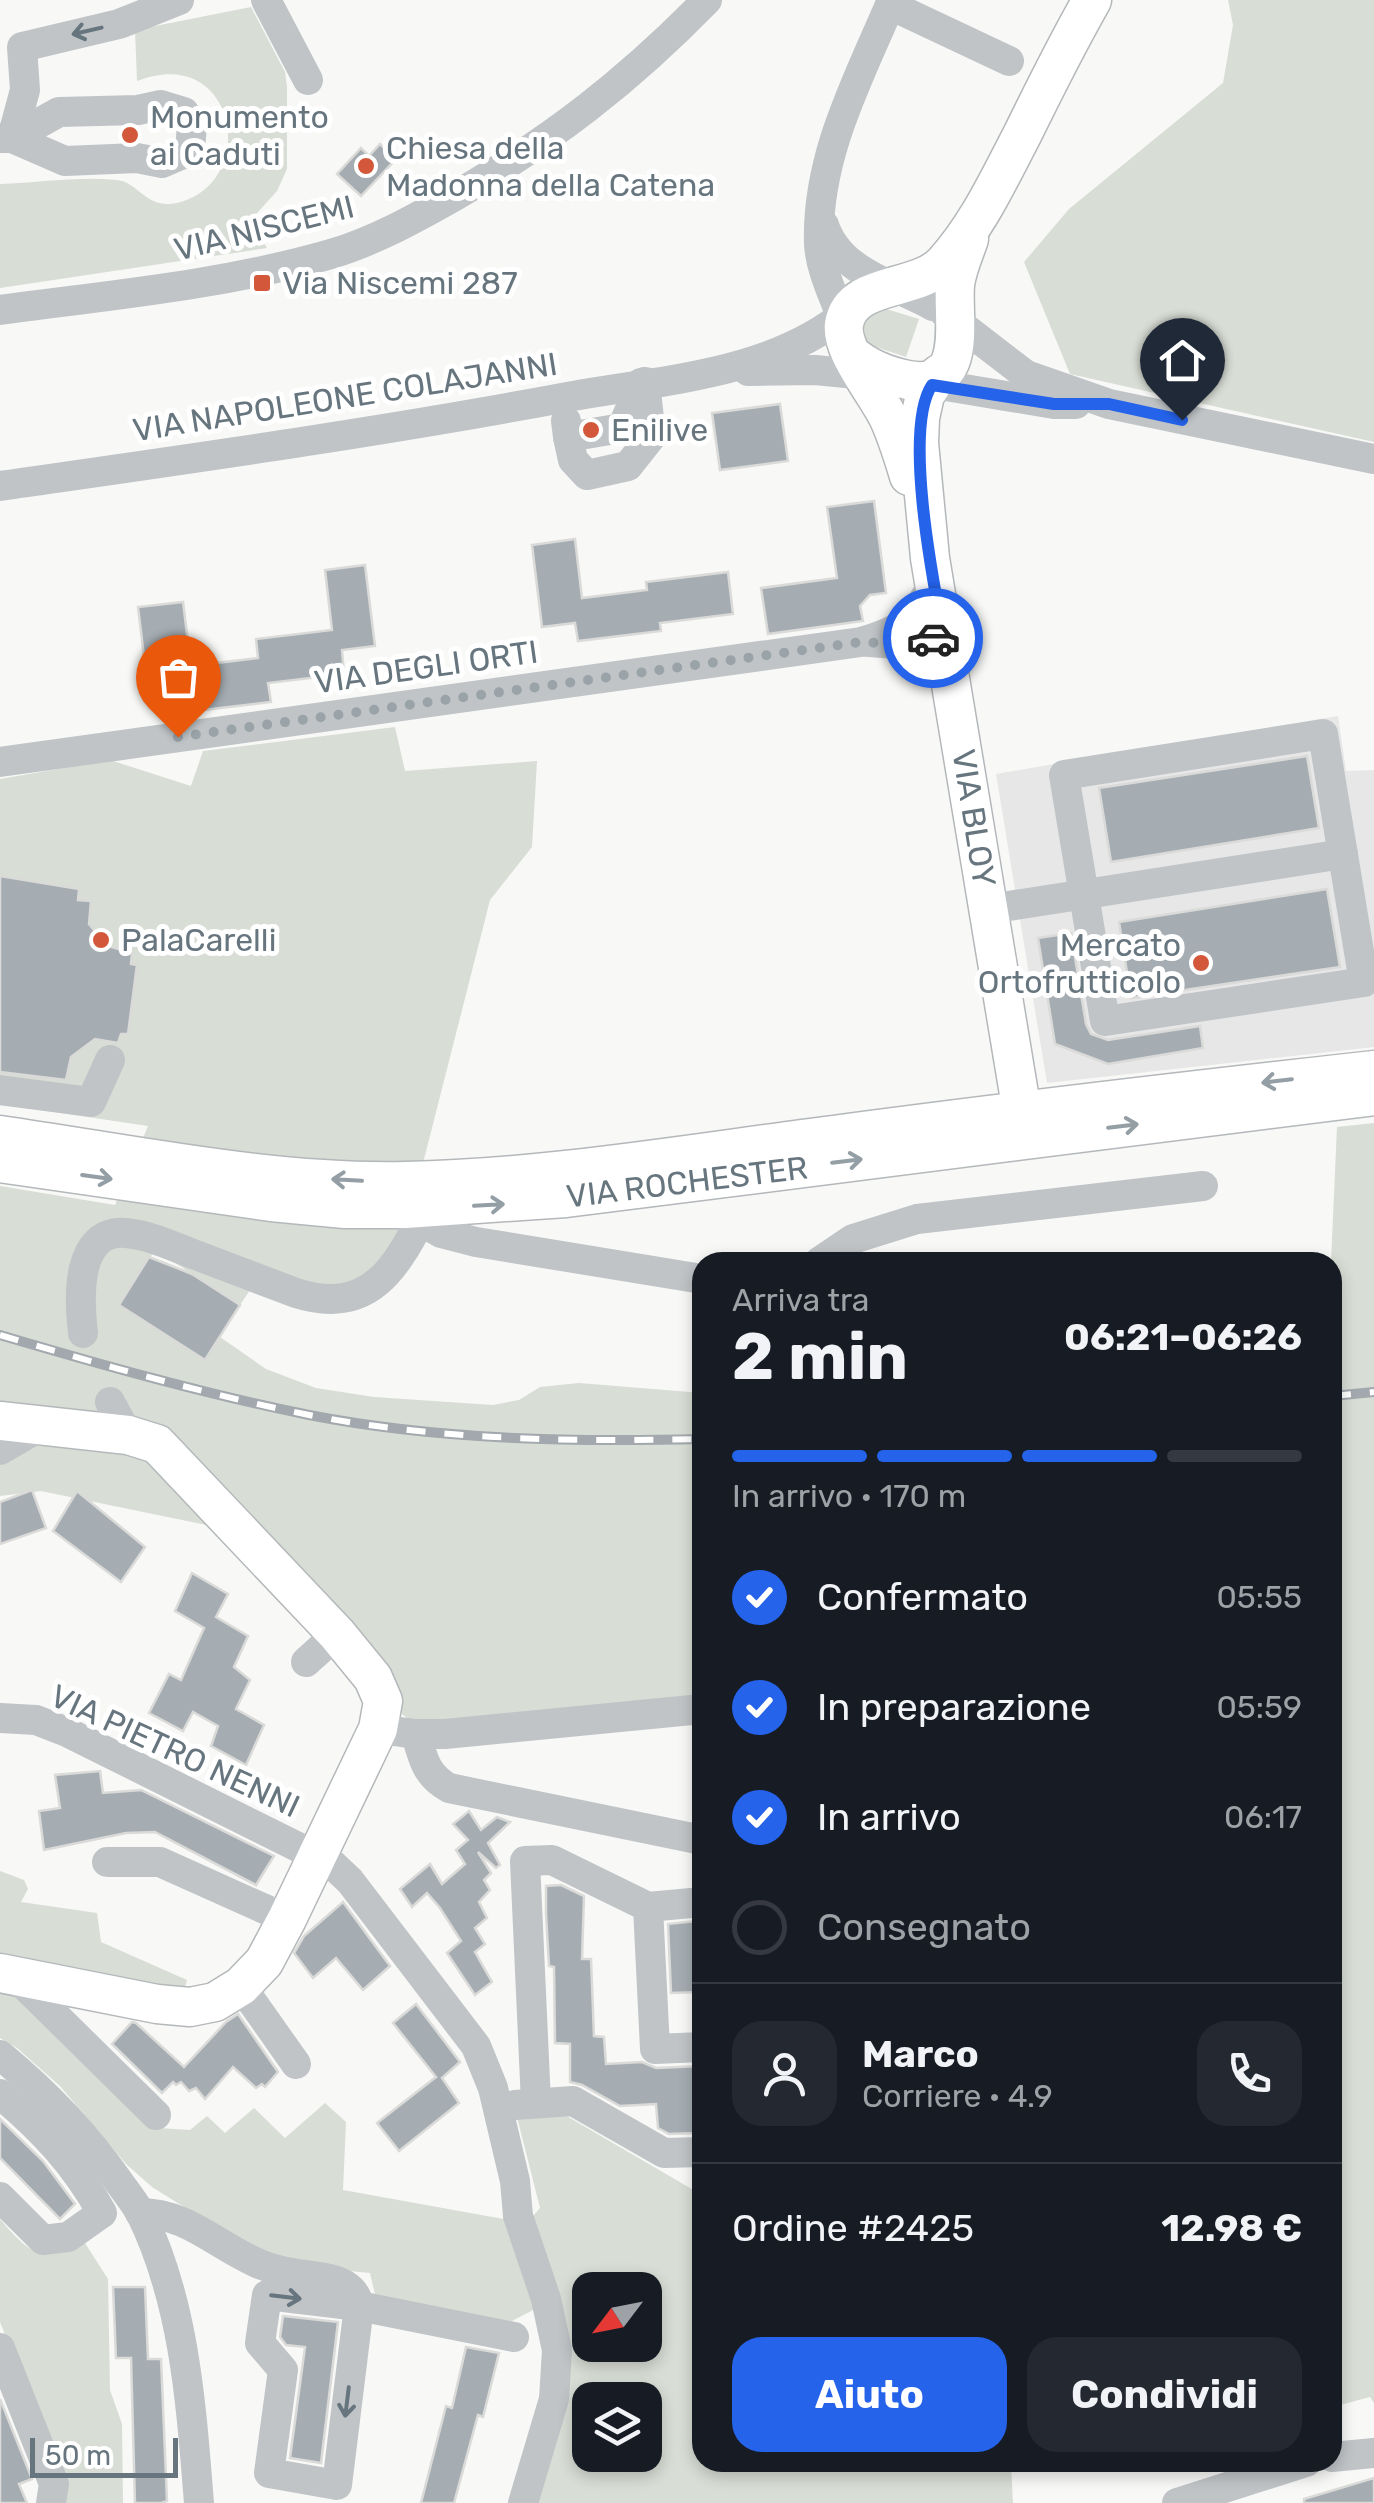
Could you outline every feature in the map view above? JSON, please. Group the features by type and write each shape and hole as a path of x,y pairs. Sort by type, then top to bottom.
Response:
{"main road":[{"path":"875,354 954,356 946,317 977,218 1092,0"},
{"path":"932,571 903,453 888,417 875,354 858,300 871,292 892,289 929,275 941,266 977,218"},
{"path":"892,289 946,317"},
{"path":"875,354 925,395 919,443 932,571"},
{"name":"VIA BLOY","path":"932,571 1024,1124"},
{"name":"VIA ROCHESTER","path":"0,1163 271,1202 424,1215 566,1198 1374,1070"},
{"name":"VIA ROCHESTER","path":"0,1135 274,1174 405,1181 1374,1096"},
{"path":"0,1421 128,1435 158,1444 337,1634 380,1689 383,1713 288,1919 264,1962 241,1986 216,2002 190,2007 8,1975"}],"street":[{"path":"6,138 24,90 11,47 119,24 179,0"},
{"path":"266,0 308,80"},
{"name":"VIA NISCEMI","path":"0,310 260,272 332,254 378,237 542,144 652,56 707,0"},
{"path":"875,354 827,308 826,271 819,246 824,178 831,146 891,2 1009,61"},
{"path":"161,106 184,112 192,124 193,138 190,151 162,163 137,158 65,160 6,138 59,112 161,106"},
{"path":"822,217 840,256 892,289"},
{"path":"946,317 1026,376 1109,404 1372,455"},
{"path":"700,374 775,353 875,354 1054,404 1109,404"},
{"path":"700,374 815,370 875,354"},
{"name":"VIA NAPOLEONE COLAJANNI","path":"0,486 426,423 700,374"},
{"path":"562,398 572,460 587,474 628,466 651,437 643,383"},
{"path":"932,571 922,606 896,638 946,652"},
{"name":"VIA DEGLI ORTI","path":"0,762 896,638"},
{"path":"1323,734 1364,982 1105,1021 1085,894 1064,775 1323,734"},
{"path":"989,909 1343,854"},
{"path":"85,1147 91,1102 110,1060"},
{"path":"0,1090 91,1102"},
{"path":"834,1252 853,1239 917,1219 1203,1186"},
{"path":"84,1332 82,1279 88,1257 96,1244 110,1235 126,1233 317,1300 337,1300 379,1283 394,1267 424,1215 441,1233 476,1242 692,1277"},
{"path":"110,1402 128,1435"},
{"path":"0,1450 41,1426"},
{"path":"306,1662 337,1634"},
{"path":"378,1729 416,1734 692,1710"},
{"name":"VIA PIETRO NENNI","path":"0,1718 36,1720 67,1732 318,1856 350,1881 462,2027 486,2066 515,2181 518,2216 546,2299 557,2350 554,2399 524,2503"},
{"path":"416,1734 426,1769 450,1788 692,1838"},
{"path":"536,2103 525,1861 552,1860 648,1906 692,1903"},
{"path":"107,1862 160,1862 288,1919"},
{"path":"648,1906 655,2049 692,2047"},
{"path":"8,1975 156,2115"},
{"path":"241,1986 296,2064"},
{"path":"0,2055 41,2089 88,2138 140,2213 174,2304 190,2383 199,2503"},
{"path":"0,2094 37,2124 83,2177 102,2213 68,2237 42,2240 0,2197"},
{"path":"497,2107 573,2101 664,2153 692,2152"},
{"path":"140,2213 178,2218 258,2264 343,2283 358,2296 359,2306 336,2485 269,2473 283,2370 260,2342 267,2295 359,2306 514,2336"},
{"path":"0,2348 54,2484 51,2503"},
{"path":"1342,2456 1374,2453"},
{"path":"1177,2503 1275,2472"}],"shaded area":[{"path":"1228,0 1374,0 1374,442 1070,374 1024,262 1069,209 1223,83 1233,25"},
{"path":"251,7 285,72 287,87 287,169 277,191 250,221 267,248 0,288 0,184 116,180 166,204 204,190 220,170 228,145 226,120 216,97 197,81 171,74 137,81 135,30"},
{"path":"883,308 919,319 906,357 866,340 863,321 871,312"},
{"name":"Mercato Ortofrutticolo","path":"1338,716 1346,771 1374,770 1374,1047 1047,1083 996,774"},
{"path":"395,727 405,771 537,761 532,847 490,900 406,1230 362,1278 328,1290 263,1271 240,1305 155,1250 119,1305 204,1360 220,1337 266,1369 316,1388 374,1397 493,1405 519,1400 540,1387 579,1383 692,1392 692,1696 415,1723 403,1715 260,1536 41,1491 0,1496 0,1186 115,1205 148,1126 0,1104 0,779 110,760 191,786 203,751"},
{"path":"1374,1123 1374,2403 1370,2397 1342,2405 1342,1252 1331,1252 1337,1127"},
{"path":"0,1871 24,1880 28,1889 21,1902 97,1913 101,1942 187,1980 182,1998 0,1962"},
{"path":"0,1988 14,1992 158,2128 190,2130 207,2116 225,2133 254,2108 285,2138 325,2103 346,2122 343,2190 509,2220 539,2307 510,2322 376,2299 370,2273 319,2268 261,2255 152,2187 126,2164 60,2086 0,2038"},
{"path":"558,2111 692,2189 692,2472 1011,2472 1013,2503 528,2503 564,2389 532,2217 540,2208 517,2117"},
{"path":"0,2219 19,2240 37,2252 56,2252 83,2240 108,2279 110,2390 122,2424 123,2503 66,2503 64,2482 0,2322"}],"building":[{"name":"Chiesa della Madonna della Catena","path":"380,144 396,159 361,196 337,174 361,148 369,156"},
{"path":"780,404 788,461 720,470 712,413"},
{"path":"874,501 886,593 870,595 860,606 863,621 768,634 761,588 837,578 827,507"},
{"path":"575,539 582,598 647,590 646,582 728,572 733,614 660,623 661,631 578,641 575,623 542,627 532,545"},
{"path":"365,565 375,646 342,650 344,674 268,683 271,702 187,712 184,686 148,690 138,607 183,602 191,666 258,658 256,639 332,630 325,570"},
{"path":"1307,756 1319,828 1111,862 1099,788"},
{"path":"0,876 79,889 78,900 91,901 89,924 108,946 132,953 131,964 137,965 128,1034 121,1034 118,1043 95,1039 71,1057 66,1080 0,1072"},
{"path":"1327,889 1340,967 1131,998 1119,922"},
{"path":"1071,933 1091,1034 1108,1040 1200,1026 1203,1048 1108,1064 1055,1044 1038,938"},
{"path":"149,1257 192,1274 240,1305 205,1360 119,1305"},
{"path":"32,1490 46,1528 0,1544 0,1502"},
{"path":"77,1491 145,1547 121,1582 53,1531"},
{"path":"192,1573 228,1594 216,1617 248,1636 234,1667 250,1680 236,1709 264,1725 246,1765 211,1746 218,1726 193,1712 183,1731 149,1713 169,1674 181,1680 204,1628 175,1611"},
{"path":"100,1771 103,1793 141,1790 274,1856 256,1885 155,1832 126,1833 44,1850 39,1811 60,1808 55,1775"},
{"path":"469,1811 481,1830 497,1817 510,1822 488,1843 500,1865 496,1868 478,1852 491,1873 484,1880 490,1890 479,1902 487,1918 475,1928 485,1944 475,1952 492,1982 475,1995 447,1953 461,1941 440,1908 427,1893 412,1907 400,1889 430,1864 442,1884 465,1864 456,1850 468,1840 453,1824"},
{"path":"561,1885 584,1896 582,1959 591,1959 594,2036 604,2037 606,2064 642,2062 656,2068 692,2066 692,2133 669,2134 658,2128 656,2104 620,2106 570,2082 570,2044 555,2043 554,1967 549,1966 546,1886"},
{"path":"343,1902 390,1966 363,1990 336,1958 313,1978 294,1953 304,1936"},
{"path":"692,1921 692,1992 671,1993 668,1924"},
{"path":"416,2004 460,2062 442,2078 459,2103 399,2151 377,2123 436,2077 393,2023"},
{"path":"238,2014 278,2072 265,2087 262,2084 256,2088 233,2067 205,2099 196,2088 189,2091 181,2082 173,2082 162,2093 112,2044 132,2022 136,2023 184,2067"},
{"path":"0,2119 43,2161 75,2204 60,2219 0,2158"},
{"path":"113,2287 145,2287 148,2359 161,2359 167,2501 161,2503 135,2503 131,2358 116,2358"},
{"path":"283,2316 338,2322 321,2463 290,2458 305,2347 286,2345 280,2337"},
{"path":"466,2347 499,2353 483,2417 478,2415 454,2503 421,2503 446,2406 452,2408"},
{"path":"0,2399 32,2479 19,2484 27,2503 0,2503"},
{"path":"1374,2478 1374,2503 1304,2503 1304,2499"}],"railway":[{"path":"0,1335 192,1388 358,1423 505,1438 692,1439"},
{"path":"1342,1395 1374,1392"}],"way so far":[{"path":"178,737 861,642 896,644 933,638"}],"place":[{"name":"Monumento ai Caduti","path":"130,135"},
{"name":"Chiesa della Madonna della Catena","path":"366,166"},
{"name":"Via Niscemi 287","path":"262,283"},
{"name":"Enilive","path":"591,430"},
{"name":"PalaCarelli","path":"101,940"},
{"name":"Mercato Ortofrutticolo","path":"1201,963"}],"route":[{"path":"933,638 943,634 933,583 919,443 925,395 932,385 1054,404 1109,404 1182,420"}]}
